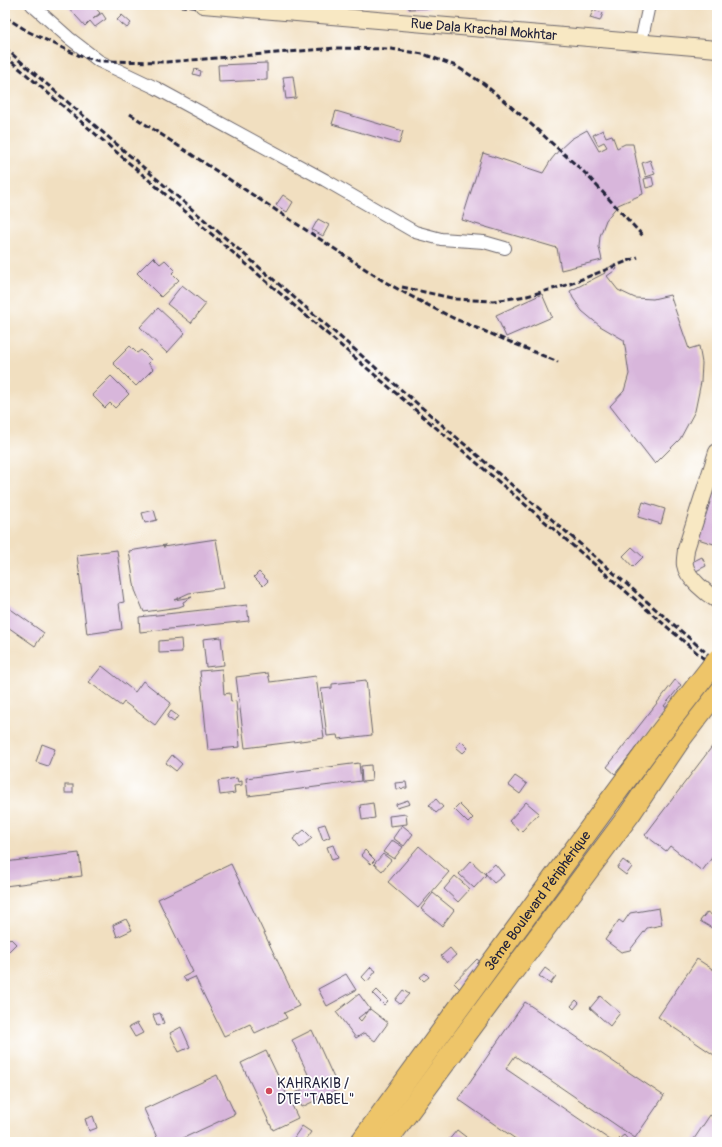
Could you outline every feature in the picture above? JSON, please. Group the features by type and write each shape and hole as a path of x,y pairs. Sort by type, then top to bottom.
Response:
{"highway":[{"name":"3ème Boulevard Périphérique","path":"361,1142 658,736 717,660"},
{"path":"386,1142 629,815 681,738 717,691"}],"street":[{"path":"32,5 69,38 99,61 170,96 325,180 415,232 440,239 484,242 505,248"},
{"name":"Rue Dala Krachal Mokhtar","path":"203,5 717,49"},
{"path":"641,42 649,5"},
{"path":"717,452 686,549 685,565 688,573 705,593 717,600"}],"building":[{"path":"66,5 93,5 100,13 93,19 102,13 106,19 95,27 90,21 85,26"},
{"path":"409,5 430,5 431,8 409,9"},
{"path":"539,5 539,7 530,6"},
{"path":"593,10 603,13 600,21 590,18"},
{"path":"122,15 131,23 127,28 117,20"},
{"path":"267,63 267,80 219,82 218,65"},
{"path":"195,69 201,71 200,76 193,74"},
{"path":"293,76 296,98 286,99 283,77"},
{"path":"336,111 403,131 399,144 332,124"},
{"path":"587,130 599,151 607,147 604,142 598,145 593,135 603,130 606,137 612,135 617,148 625,144 633,144 643,194 618,205 606,220 600,236 599,247 602,260 561,270 557,248 462,220 483,153 543,173 559,150 571,139"},
{"path":"650,160 655,174 646,177 642,163"},
{"path":"652,177 654,186 646,188 644,179"},
{"path":"283,195 293,202 287,212 276,205"},
{"path":"318,219 329,225 323,236 312,230"},
{"path":"153,257 160,264 165,260 175,270 172,273 179,280 161,297 137,273"},
{"path":"614,264 617,269 607,276 618,290 635,298 653,299 670,295 689,349 699,346 702,363 701,382 695,411 680,439 655,464 610,406 624,391 629,374 624,340 600,326 582,311 570,291 605,273 604,271"},
{"path":"182,285 206,304 191,323 167,304"},
{"path":"542,294 552,317 506,337 496,315"},
{"path":"158,308 185,333 167,353 140,327"},
{"path":"130,346 137,353 141,350 151,360 148,363 153,369 136,386 113,363"},
{"path":"111,376 129,394 115,408 110,403 105,408 92,395"},
{"path":"713,491 717,493 717,545 698,539"},
{"path":"643,502 665,509 661,524 638,517"},
{"path":"154,510 157,520 145,523 142,513"},
{"path":"216,539 224,588 189,593 174,600 192,597 183,602 184,605 179,607 144,612 135,590 129,551"},
{"path":"632,547 643,557 633,567 623,556"},
{"path":"117,550 124,602 119,603 122,629 87,634 77,555"},
{"path":"702,557 706,566 696,571 692,562"},
{"path":"259,572 268,581 263,586 254,577"},
{"path":"5,605 44,633 35,646 5,625"},
{"path":"247,605 249,621 140,632 139,617"},
{"path":"221,637 224,665 206,667 203,639"},
{"path":"181,639 182,652 159,653 159,641"},
{"path":"102,666 135,692 143,681 171,703 155,725 124,702 121,706 89,682"},
{"path":"222,669 224,694 230,693 231,702 236,701 240,747 208,750 200,671"},
{"path":"268,673 270,682 316,676 324,738 245,748 236,677"},
{"path":"366,680 372,735 338,739 337,735 327,736 321,689 332,688 332,684"},
{"path":"675,680 681,685 664,706 667,708 615,774 607,767"},
{"path":"171,711 178,716 174,722 167,717"},
{"path":"461,741 468,748 463,753 456,747"},
{"path":"42,744 55,749 48,766 36,762"},
{"path":"714,744 717,747 717,851 702,871 670,846 666,851 645,835"},
{"path":"172,755 182,764 176,771 166,763"},
{"path":"359,763 361,781 248,796 246,778"},
{"path":"371,765 372,781 362,782 361,766"},
{"path":"515,776 527,784 520,794 508,785"},
{"path":"237,778 238,782 242,781 242,785 234,786 235,793 220,795 218,781"},
{"path":"406,782 407,788 396,789 395,783"},
{"path":"65,785 73,785 73,793 65,793"},
{"path":"436,799 443,807 436,813 429,805"},
{"path":"408,800 410,804 397,808 396,804"},
{"path":"526,802 539,813 521,832 509,821"},
{"path":"373,803 375,818 362,820 360,805"},
{"path":"459,804 473,818 468,823 454,809"},
{"path":"406,814 407,824 390,826 389,816"},
{"path":"325,824 330,837 323,840 318,826"},
{"path":"402,825 413,834 404,846 393,838"},
{"path":"304,830 312,838 300,848 293,839"},
{"path":"392,840 403,847 394,859 383,852"},
{"path":"333,845 338,858 332,860 327,847"},
{"path":"419,846 449,872 418,908 388,882"},
{"path":"365,850 375,860 371,864 361,855"},
{"path":"79,853 82,876 5,886 5,862"},
{"path":"383,854 391,860 382,871 374,864"},
{"path":"623,860 632,867 626,875 617,868"},
{"path":"471,861 486,875 474,888 459,874"},
{"path":"231,864 299,1006 284,1013 287,1018 255,1033 250,1024 224,1036 195,977 186,981 183,977 193,972 158,899"},
{"path":"495,864 504,875 494,883 485,873"},
{"path":"455,876 470,889 458,902 444,889"},
{"path":"433,893 454,910 442,926 421,909"},
{"path":"659,908 662,925 647,928 630,950 621,952 605,940 619,920 623,923 630,913"},
{"path":"707,912 717,918 717,931 700,921"},
{"path":"126,919 132,930 117,937 113,925"},
{"path":"10,938 16,944 5,955 5,942"},
{"path":"450,948 456,955 447,963 441,956"},
{"path":"477,959 485,966 462,991 454,983"},
{"path":"697,959 717,972 717,1057 658,1017"},
{"path":"371,967 376,971 367,982 362,977"},
{"path":"545,968 556,976 550,984 539,976"},
{"path":"425,973 429,977 424,981 420,977"},
{"path":"346,974 356,990 327,1006 318,989"},
{"path":"377,990 388,1001 384,1005 373,994"},
{"path":"403,990 409,994 400,1004 395,1000"},
{"path":"359,994 370,1009 388,1023 375,1041 364,1033 356,1038 336,1012","holes":["370,1009 361,1021 358,1018"]},
{"path":"600,996 620,1013 610,1026 590,1008"},
{"path":"576,1000 579,1003 574,1009 571,1006"},
{"path":"525,1002 664,1096 635,1138 515,1056 506,1069 613,1142 520,1142 458,1099"},
{"path":"160,1013 164,1023 157,1026 153,1015"},
{"path":"137,1023 143,1033 135,1037 129,1027"},
{"path":"181,1027 190,1047 179,1052 170,1033"},
{"path":"312,1030 339,1089 302,1107 295,1093 313,1085 292,1040"},
{"name":"KAHRAKIB / DTE \"TABEL\"","path":"266,1051 298,1118 273,1130 241,1063"},
{"path":"217,1075 235,1114 175,1142 159,1142 144,1109"},
{"path":"710,1115 717,1120 717,1142 692,1142"},
{"path":"93,1116 97,1128 89,1131 85,1119"},
{"path":"302,1126 311,1132 304,1142 291,1142"},
{"path":"457,1130 466,1137 463,1142 449,1142 448,1141"},
{"path":"624,1135 630,1142 621,1142 619,1139"}],"railway":[{"path":"172,5 194,7 212,5"},
{"path":"5,17 29,32 80,56 99,61 167,62 336,48 391,49 423,54 456,66 484,84 586,174 643,236"},
{"path":"5,48 717,662"},
{"path":"5,56 717,670"},
{"path":"130,114 385,282 453,318 558,362"},
{"path":"402,287 456,299 493,301 527,296 567,285 638,257"}],"place":[{"name":"KAHRAKIB / DTE \"TABEL\"","path":"269,1091"}]}
